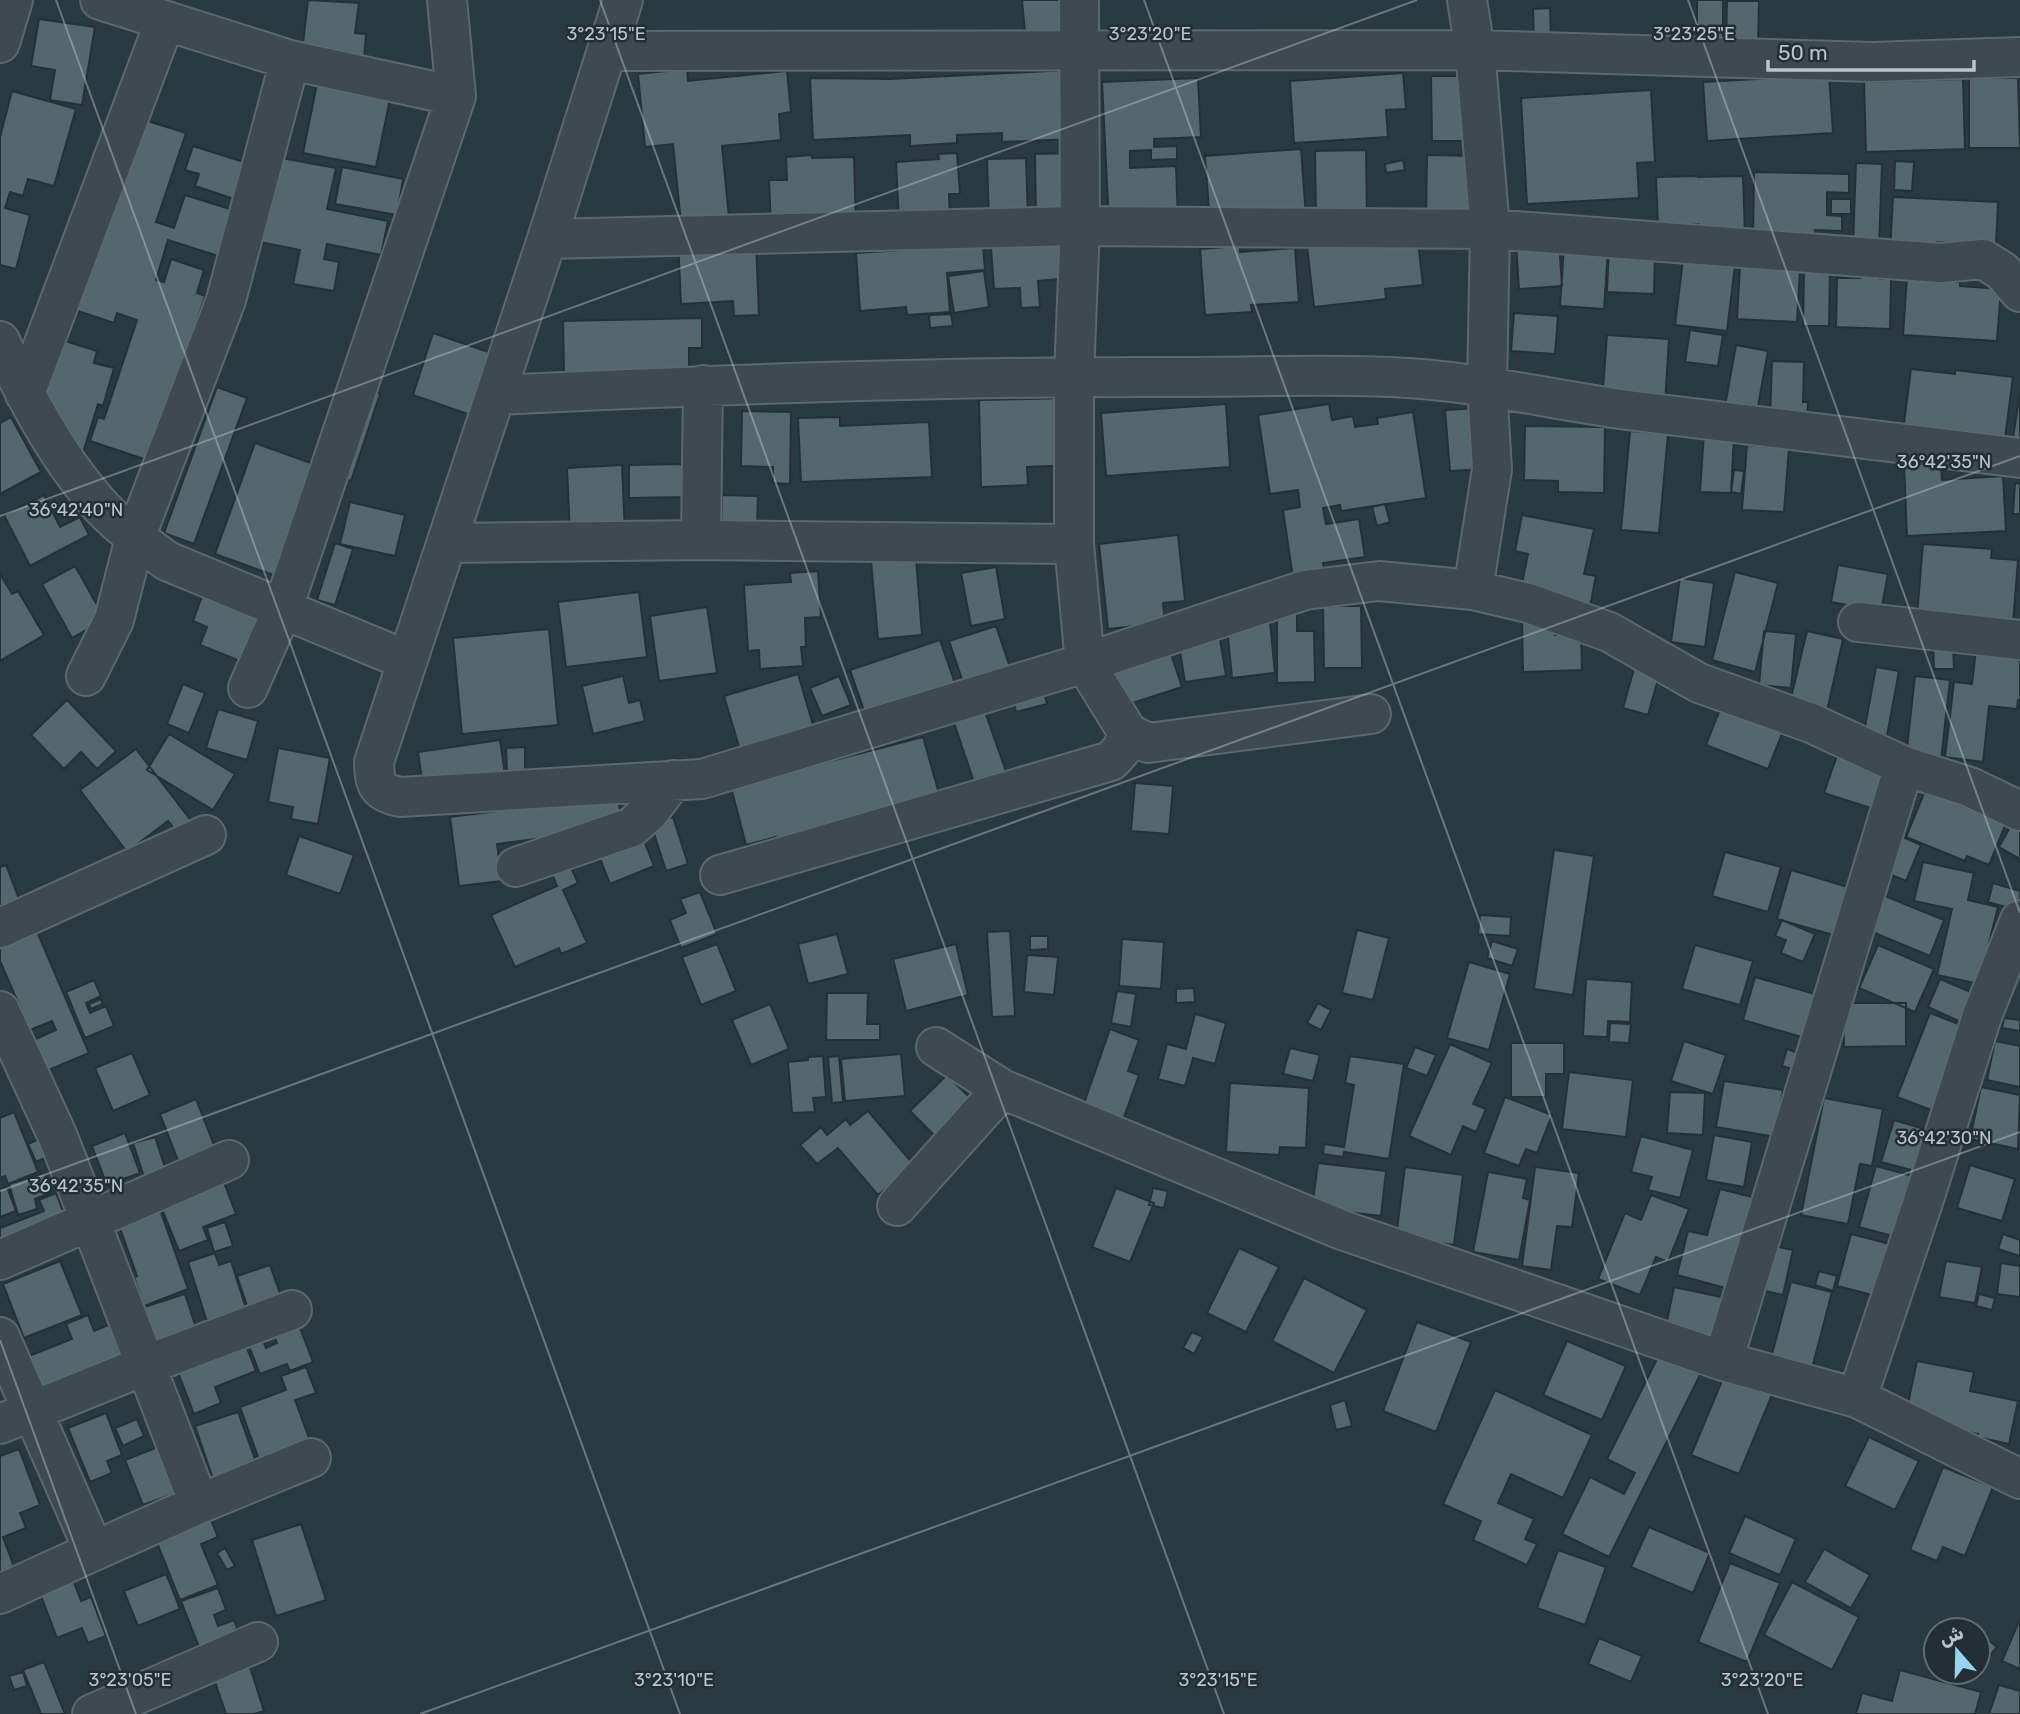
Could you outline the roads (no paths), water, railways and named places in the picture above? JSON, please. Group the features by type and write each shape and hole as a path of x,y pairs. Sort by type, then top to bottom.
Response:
{"street":[{"path":"0,43 13,0"},
{"path":"100,0 290,60 456,96"},
{"path":"248,688 283,608 456,96 447,0"},
{"path":"623,0 374,762 375,783 385,794 400,797 702,779 1085,663 1305,590 1379,581 1473,590 1528,603 1609,632 1699,683 1811,723 1904,766 1970,787 2020,811"},
{"path":"1079,0 1080,226 1074,376 1074,544 1085,663 1128,733 1148,744 1371,714"},
{"path":"1467,0 1475,50 1490,229 1487,386 1492,469 1473,590"},
{"path":"25,394 165,20"},
{"path":"608,51 1475,50 1872,62 2020,57"},
{"path":"86,676 114,620 135,538 226,300 290,60"},
{"path":"547,239 1080,226 1490,229 1940,263 1983,259 2001,271 2020,292"},
{"path":"0,341 25,394 63,457 91,494 135,538 167,561 406,660"},
{"path":"496,395 703,385 1074,376 1392,377 1487,386 1575,403 2020,458"},
{"path":"701,540 703,385"},
{"path":"447,542 701,540 1074,544"},
{"path":"1858,622 2020,640"},
{"path":"720,876 1111,761 1122,749 1128,733"},
{"path":"1723,1361 1904,766"},
{"path":"516,867 632,827 649,811 673,780"},
{"path":"0,928 206,835"},
{"path":"1857,1398 1982,1016 2020,920"},
{"path":"0,1011 58,1137 199,1504"},
{"path":"936,1047 1002,1088 1342,1230 1723,1361 1857,1398 2020,1479"},
{"path":"897,1206 1002,1088"},
{"path":"0,1260 229,1160"},
{"path":"17,1417 292,1310"},
{"path":"0,1337 17,1417 94,1551"},
{"path":"0,1594 199,1504 311,1458"},
{"path":"92,1714 135,1705 258,1642"}]}
